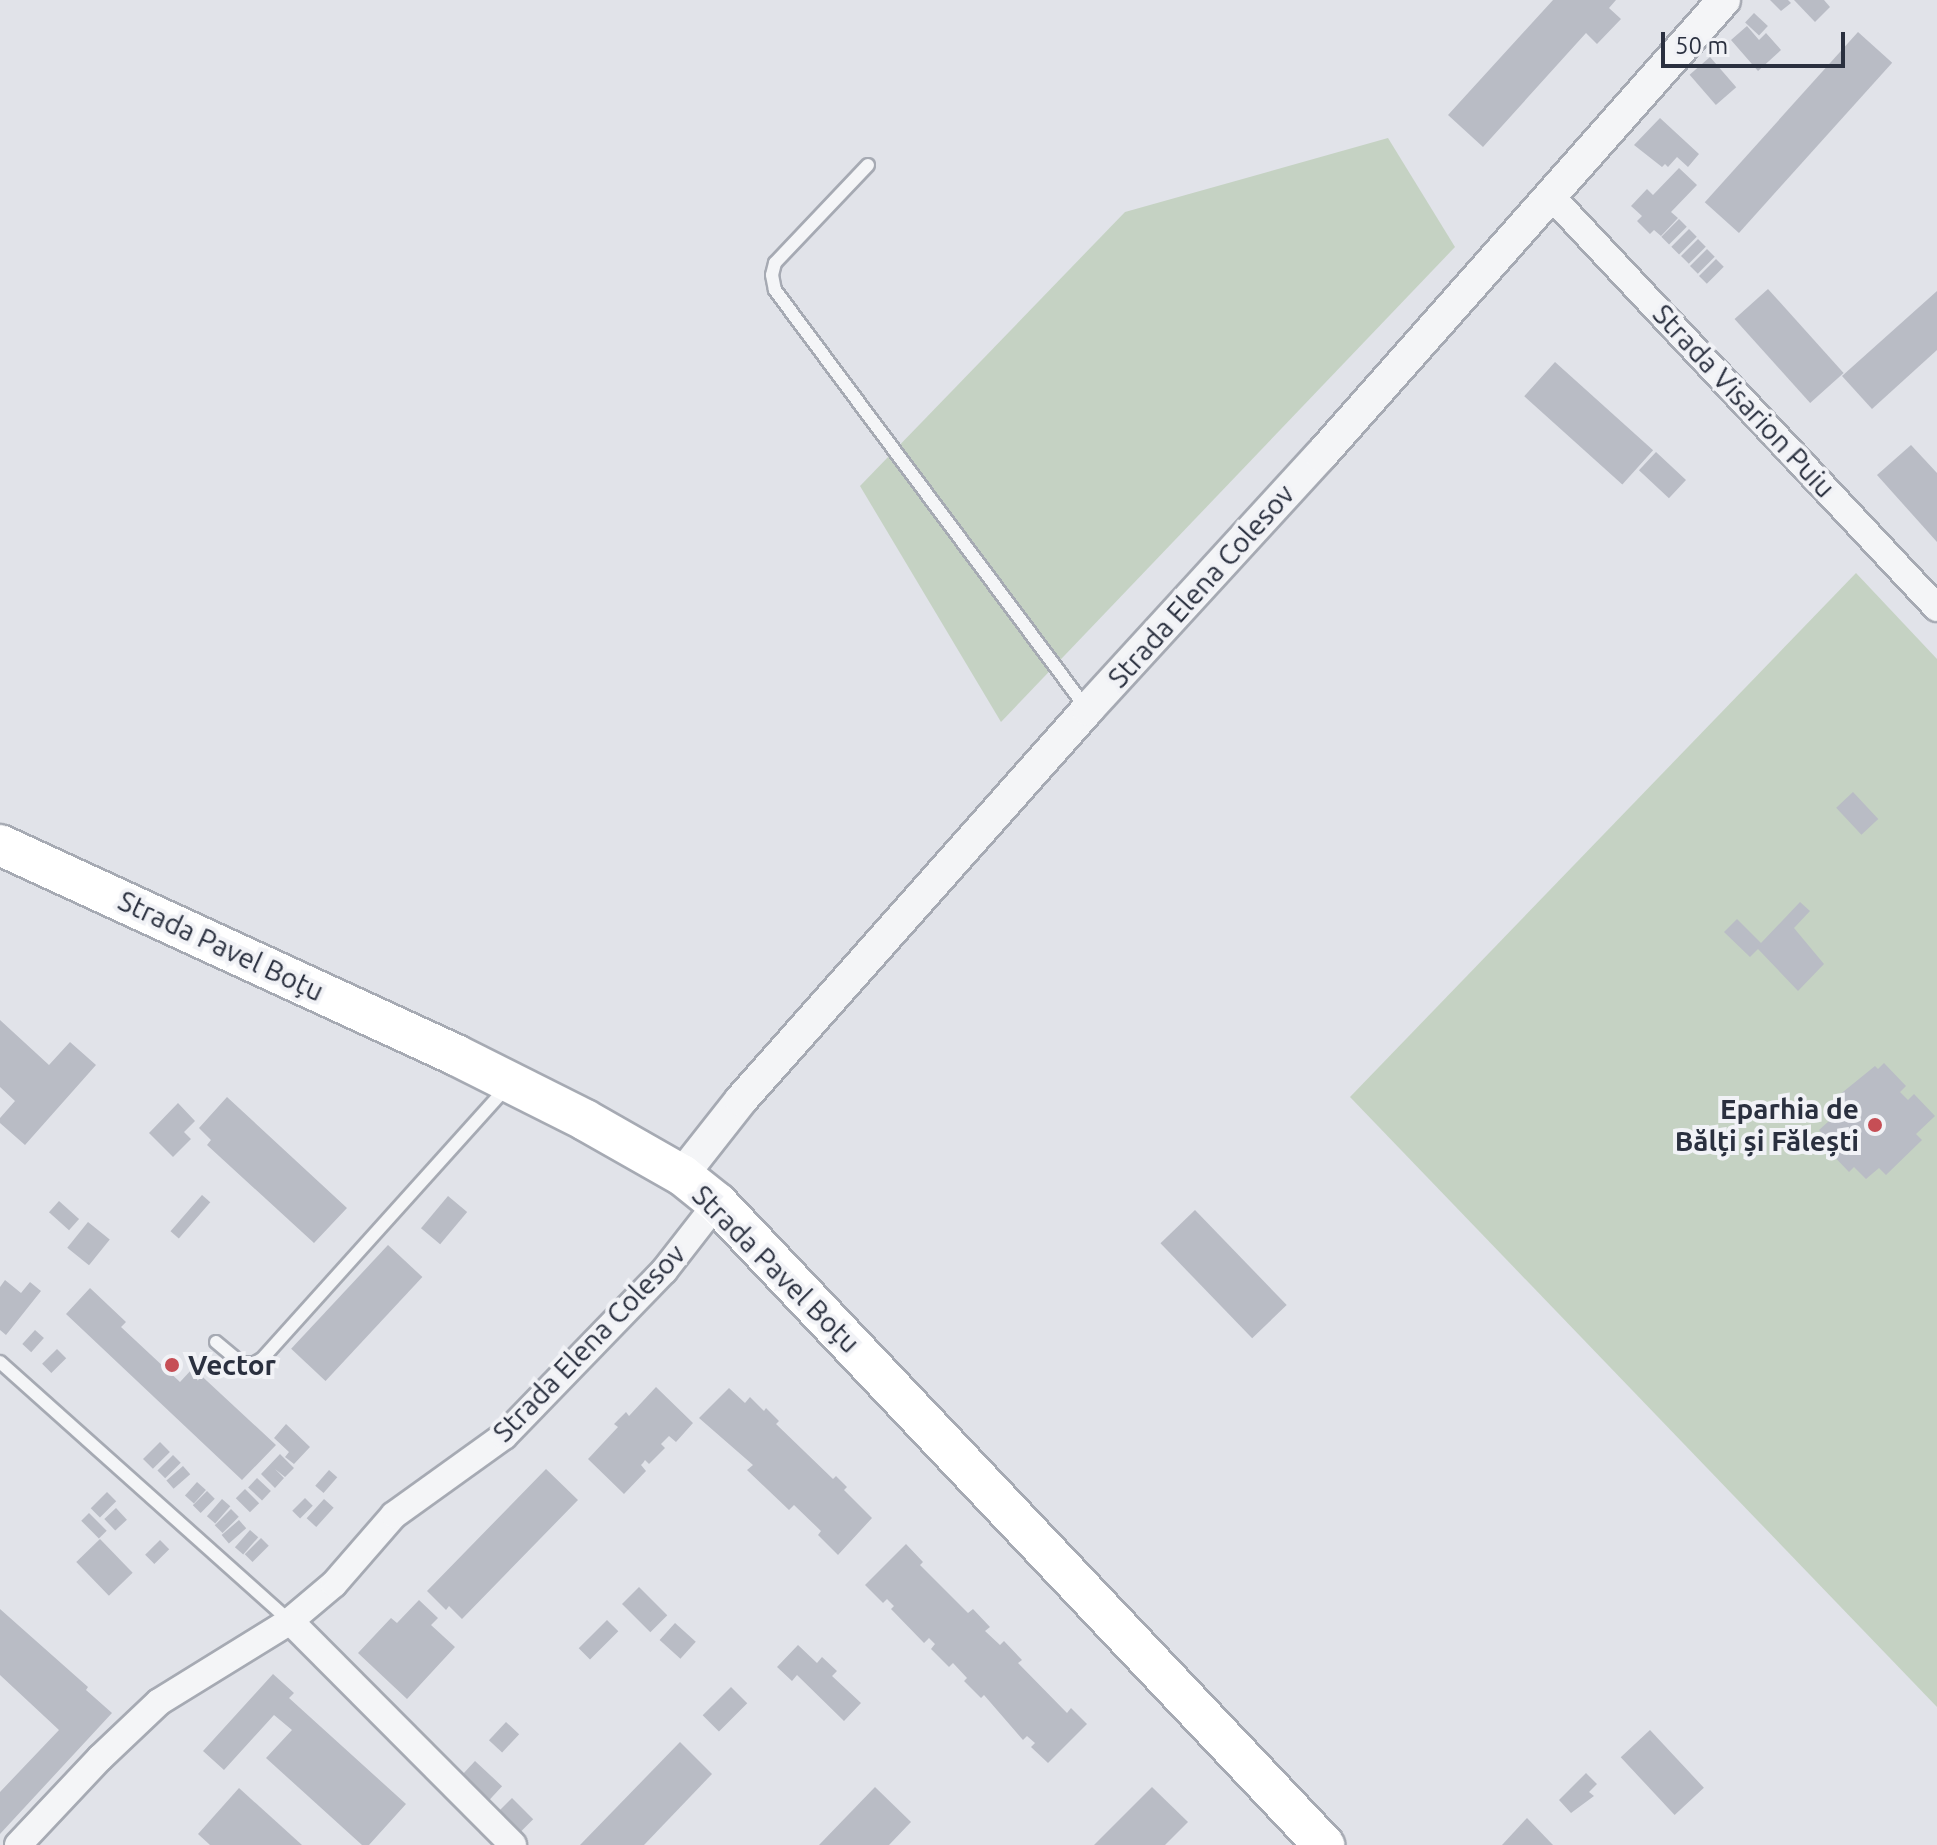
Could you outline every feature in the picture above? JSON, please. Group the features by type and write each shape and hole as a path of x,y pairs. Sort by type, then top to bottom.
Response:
{"main road":[{"name":"Strada Pavel Boțu","path":"0,845 511,1082 682,1175 717,1203 1315,1842"}],"street":[{"name":"Strada Elena Colesov","path":"682,1175 751,1088 1088,709 1321,455 1724,0"},
{"name":"Strada Visarion Puiu","path":"1550,195 1937,608"},
{"name":"Strada Elena Colesov","path":"18,1845 100,1758 159,1702 290,1621 334,1584 394,1515 504,1436 664,1271 717,1203"},
{"path":"290,1621 513,1845"}],"lane":[{"path":"868,165 775,263 772,275 775,290 1088,709"},
{"path":"216,1342 241,1363 255,1363 262,1359 511,1082"},
{"path":"0,1362 290,1621"}],"green space":[{"path":"1388,138 1455,247 1001,722 860,486 1125,212"},
{"path":"1856,573 1937,659 1937,1707 1350,1097"}],"building":[{"path":"1553,0 1616,0 1609,8 1621,19 1597,44 1586,33 1483,147 1448,115"},
{"path":"1770,0 1788,0 1791,3 1781,11"},
{"path":"1794,0 1824,0 1830,7 1815,22"},
{"path":"1754,13 1768,26 1759,35 1745,23"},
{"path":"1747,26 1759,40 1766,33 1781,50 1758,71 1731,40"},
{"path":"1858,32 1892,63 1739,233 1705,202"},
{"path":"1710,57 1736,87 1716,105 1690,75"},
{"path":"1660,118 1699,154 1688,167 1677,157 1668,167 1665,164 1662,167 1634,145"},
{"path":"1679,168 1697,185 1671,212 1678,218 1661,236 1654,230 1650,234 1637,221 1642,216 1631,206 1647,189 1653,195"},
{"path":"1679,219 1687,227 1669,244 1661,237"},
{"path":"1689,229 1697,237 1679,254 1671,247"},
{"path":"1698,239 1706,247 1689,264 1681,256"},
{"path":"1707,249 1715,257 1698,274 1690,266"},
{"path":"1716,259 1724,267 1707,284 1699,276"},
{"path":"1768,289 1844,373 1810,403 1735,319"},
{"path":"1937,291 1937,350 1872,409 1842,376"},
{"path":"1555,362 1653,450 1622,485 1524,396"},
{"path":"1911,445 1937,473 1937,542 1877,475"},
{"path":"1656,452 1686,480 1669,498 1639,470"},
{"path":"1853,792 1878,819 1861,835 1836,808"},
{"path":"1800,902 1810,911 1794,928 1824,964 1798,991 1758,949 1750,957 1724,932 1737,919 1761,943"},
{"path":"0,1020 49,1065 70,1042 96,1065 25,1145 0,1123 0,1118 15,1101 0,1087"},
{"name":"Eparhia de Bălți și Fălești","path":"1884,1063 1906,1086 1900,1092 1908,1100 1914,1094 1935,1116 1916,1134 1922,1140 1886,1175 1879,1168 1866,1179 1854,1167 1849,1172 1825,1147 1831,1142 1819,1130 1829,1121 1824,1115 1837,1102 1838,1096 1875,1066 1878,1069"},
{"path":"227,1097 347,1208 314,1243 207,1145 211,1140 199,1128"},
{"path":"178,1103 195,1121 184,1132 191,1139 173,1157 149,1133"},
{"path":"202,1195 210,1202 179,1238 171,1231"},
{"path":"448,1196 467,1212 440,1244 421,1228"},
{"path":"59,1201 79,1219 69,1230 49,1212"},
{"path":"1195,1210 1287,1305 1252,1338 1160,1243"},
{"path":"88,1222 110,1240 89,1265 67,1248"},
{"path":"388,1245 422,1277 326,1381 291,1349"},
{"path":"5,1280 21,1293 30,1282 41,1291 6,1335 0,1330 0,1287"},
{"path":"90,1288 126,1322 121,1327 180,1382 193,1368 276,1445 242,1480 66,1314"},
{"path":"35,1330 44,1338 31,1352 22,1344"},
{"path":"57,1349 66,1358 51,1373 42,1364"},
{"path":"656,1387 693,1423 676,1442 669,1436 661,1444 665,1448 649,1464 645,1460 641,1465 646,1471 624,1494 588,1459 618,1427 614,1424 626,1412 629,1416"},
{"path":"729,1388 745,1403 750,1397 764,1411 766,1408 779,1421 776,1424 833,1479 836,1476 847,1487 844,1490 872,1518 838,1555 818,1535 821,1531 794,1505 789,1510 747,1470 753,1465 699,1418"},
{"path":"286,1424 310,1447 294,1464 285,1457 289,1452 274,1438"},
{"path":"160,1442 170,1452 153,1469 143,1459"},
{"path":"280,1454 294,1468 285,1477 275,1469 284,1478 275,1488 261,1474"},
{"path":"173,1455 181,1463 165,1478 157,1471"},
{"path":"183,1466 190,1474 174,1489 166,1480"},
{"path":"546,1469 578,1500 462,1619 449,1606 446,1610 427,1591"},
{"path":"329,1470 337,1477 324,1493 315,1486"},
{"path":"257,1478 271,1491 262,1500 248,1488"},
{"path":"197,1482 206,1490 194,1503 185,1495"},
{"path":"245,1489 259,1503 250,1512 236,1498"},
{"path":"207,1491 215,1499 201,1513 193,1505"},
{"path":"107,1492 116,1501 100,1517 91,1508"},
{"path":"305,1498 313,1506 300,1519 292,1511"},
{"path":"222,1499 230,1506 215,1524 207,1516"},
{"path":"324,1499 334,1508 316,1527 307,1518"},
{"path":"116,1508 127,1520 115,1531 104,1519"},
{"path":"231,1509 239,1517 223,1533 215,1525"},
{"path":"89,1513 107,1531 99,1538 81,1521"},
{"path":"239,1520 246,1528 229,1543 222,1535"},
{"path":"250,1530 258,1537 243,1555 235,1547"},
{"path":"261,1538 269,1546 253,1562 245,1554"},
{"path":"100,1539 133,1573 109,1596 76,1562"},
{"path":"160,1540 169,1549 154,1564 145,1555"},
{"path":"906,1544 923,1562 920,1565 968,1613 973,1609 990,1627 985,1631 1000,1645 1004,1641 1022,1660 1018,1663 1067,1713 1071,1708 1087,1724 1048,1763 1031,1747 1035,1743 1027,1736 1023,1740 984,1695 981,1698 964,1681 967,1678 953,1663 949,1667 931,1649 935,1644 929,1638 924,1643 891,1609 894,1606 887,1599 883,1603 865,1585"},
{"path":"639,1587 667,1615 650,1632 622,1604"},
{"path":"419,1600 438,1618 431,1625 455,1647 407,1699 358,1653 391,1618 397,1623"},
{"path":"0,1609 88,1687 86,1690 112,1713 0,1834 0,1792 59,1730 0,1675"},
{"path":"607,1620 618,1631 590,1660 579,1648"},
{"path":"675,1623 696,1642 680,1659 660,1640"},
{"path":"798,1645 817,1663 822,1657 837,1671 832,1676 861,1703 844,1721 797,1675 792,1681 777,1667"},
{"path":"273,1674 294,1693 289,1698 406,1804 369,1845 362,1845 266,1758 292,1730 274,1715 224,1770 203,1751"},
{"path":"731,1687 747,1703 719,1732 703,1715"},
{"path":"506,1722 519,1734 502,1753 489,1740"},
{"path":"1650,1730 1704,1788 1675,1815 1621,1757"},
{"path":"680,1742 712,1774 644,1845 580,1845"},
{"path":"475,1761 502,1786 490,1799 463,1774"},
{"path":"1586,1773 1597,1784 1589,1792 1594,1796 1571,1813 1559,1800"},
{"path":"875,1787 911,1822 889,1845 819,1845"},
{"path":"1152,1787 1188,1822 1165,1845 1094,1845"},
{"path":"239,1788 302,1845 210,1845 198,1834"},
{"path":"512,1798 533,1819 521,1831 500,1810"},
{"path":"1527,1818 1553,1845 1502,1845"}],"place":[{"name":"Eparhia de Bălți și Fălești","path":"1875,1125"},
{"name":"Vector","path":"172,1365"}]}
